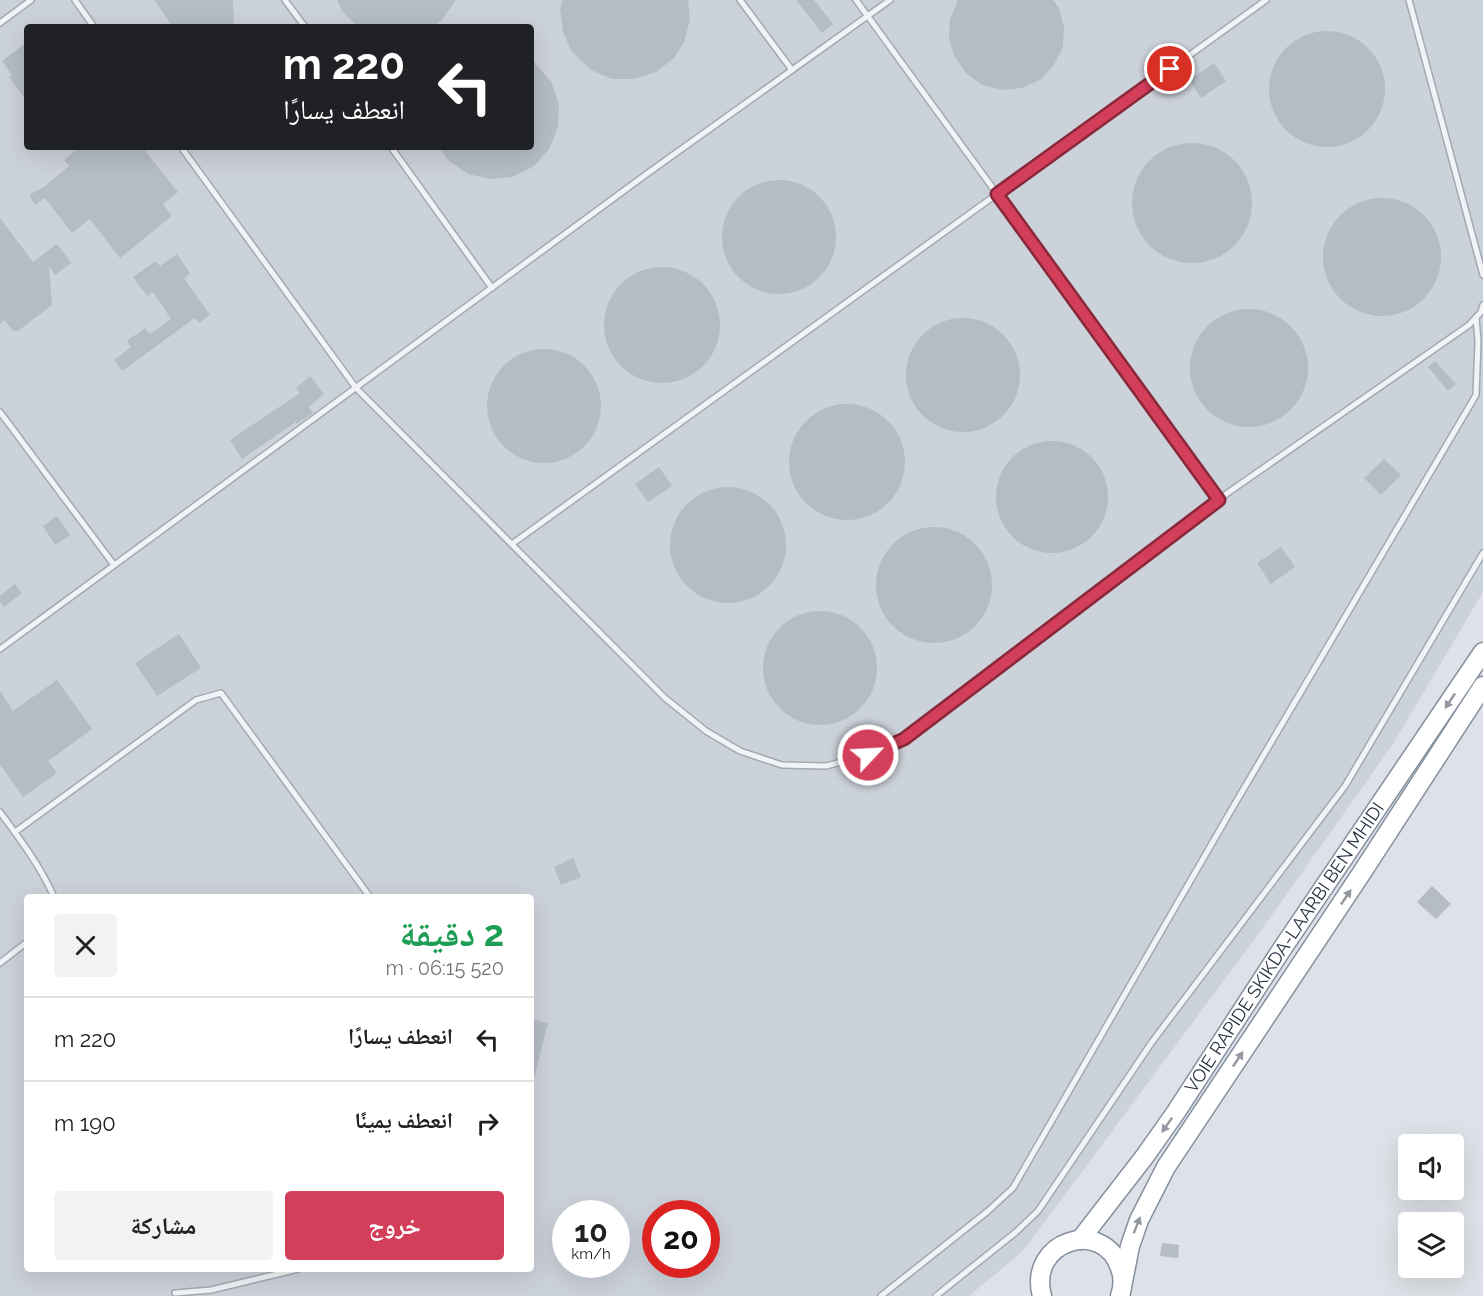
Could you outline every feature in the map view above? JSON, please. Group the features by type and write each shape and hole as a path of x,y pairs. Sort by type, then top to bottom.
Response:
{"highway":[{"name":"VOIE RAPIDE SKIKDA-LAARBI BEN MHIDI","path":"1080,1240 1176,1112 1282,949 1483,652"},
{"name":"VOIE RAPIDE SKIKDA-LAARBI BEN MHIDI","path":"1122,1289 1130,1246 1139,1220 1167,1167 1483,686"},
{"path":"1036,1292 1047,1258 1053,1251 1070,1241 1080,1240 1098,1244 1113,1255 1122,1272 1122,1289"}],"lane":[{"path":"0,23 31,0"},
{"path":"75,0 92,24"},
{"path":"285,0 303,24"},
{"path":"740,0 792,70"},
{"path":"856,0 1219,500"},
{"path":"0,649 648,173 890,0"},
{"path":"512,544 1266,0"},
{"path":"1409,0 1483,275"},
{"path":"183,150 356,388 665,698 706,732 740,751 782,765 826,766 868,755 904,739 1219,500 1469,325 1476,318 1483,304"},
{"path":"393,150 492,288"},
{"path":"881,1296 988,1211 1013,1188 1233,807 1476,395 1478,341 1476,318"},
{"path":"0,412 114,565"},
{"path":"936,1296 1016,1232 1038,1211 1152,1042 1345,786 1483,553"},
{"path":"15,832 196,700 221,693 368,894"},
{"path":"0,812 48,883 53,894"},
{"path":"0,963 24,944"},
{"path":"174,1293 211,1290 286,1272"}],"shaded area":[{"path":"0,0 1483,0 1483,592 1393,744 1257,936 1023,1251 969,1296 0,1296"}],"building":[{"path":"154,0 233,0 234,24 171,24"},
{"path":"337,0 456,0 436,24 355,24 342,11"},
{"path":"563,0 688,0 690,20 684,42 674,58 656,72 634,79 612,79 591,70 572,52 563,32 560,9"},
{"path":"796,0 814,0 833,24 822,33"},
{"path":"958,0 1053,0 1059,8 1064,27 1063,47 1054,65 1040,80 1022,88 1002,90 982,85 966,73 954,56 949,39 950,19"},
{"path":"1327,31 1349,35 1368,48 1381,67 1385,89 1381,111 1368,130 1349,143 1327,147 1305,143 1286,130 1273,111 1269,89 1273,67 1286,48 1305,35"},
{"path":"24,44 24,98 9,77 12,75 2,61"},
{"path":"534,62 552,83 559,105 558,128 549,149 534,166 512,177 490,179 468,174 449,161 440,150 534,150"},
{"path":"1214,63 1226,81 1201,98 1189,80"},
{"path":"1192,143 1215,148 1234,161 1247,180 1252,203 1247,226 1234,245 1215,258 1192,263 1169,258 1150,245 1137,226 1132,203 1137,180 1150,161 1169,148"},
{"path":"76,150 144,150 178,192 163,204 172,216 120,258 90,219 72,233 45,198 35,205 29,195 44,187 69,166 64,160"},
{"path":"779,180 801,185 819,197 831,215 836,237 831,259 819,277 801,289 779,294 757,289 739,277 727,259 722,237 727,215 739,197 757,185"},
{"path":"1382,198 1405,202 1424,215 1437,234 1441,257 1437,280 1424,299 1405,312 1382,316 1359,312 1340,299 1327,280 1323,257 1327,234 1340,215 1359,202"},
{"path":"0,218 33,262 57,244 71,263 55,275 49,266 52,305 18,331 13,331 5,320 0,324"},
{"path":"177,254 190,273 184,278 210,315 199,323 195,318 122,371 114,360 131,347 127,341 145,328 150,334 171,319 153,292 147,296 133,277 156,261 160,266"},
{"path":"662,267 684,272 703,284 715,303 720,325 715,347 703,366 684,378 662,383 640,378 621,366 609,347 604,325 609,303 621,284 640,272"},
{"path":"1249,309 1272,313 1291,326 1304,345 1308,368 1304,391 1291,410 1272,423 1249,427 1226,423 1207,410 1194,391 1190,368 1194,345 1207,326 1226,313"},
{"path":"963,318 985,322 1004,334 1016,353 1020,375 1016,397 1004,416 985,428 963,432 941,428 922,416 910,397 906,375 910,353 922,334 941,322"},
{"path":"544,349 566,353 576,358 592,374 597,384 601,406 597,428 592,438 576,454 566,459 544,463 522,459 512,454 496,438 491,428 487,406 491,384 496,374 512,358 522,353"},
{"path":"1435,361 1456,384 1448,391 1428,367"},
{"path":"310,376 324,394 309,407 313,413 242,459 230,440 300,393 296,388"},
{"path":"847,404 869,408 888,421 901,440 905,462 901,484 888,503 869,516 847,520 825,516 806,503 793,484 789,462 793,440 806,421 825,408"},
{"path":"1052,441 1073,445 1092,457 1104,476 1108,497 1104,518 1092,537 1073,549 1052,553 1031,549 1012,537 1000,518 996,497 1000,476 1012,457 1031,445"},
{"path":"1384,459 1401,475 1381,495 1364,478"},
{"path":"659,467 672,486 648,502 635,484"},
{"path":"728,487 750,491 769,504 782,523 786,545 782,567 769,586 750,599 728,603 706,599 687,586 674,567 670,545 674,523 687,504 706,491"},
{"path":"57,516 70,535 55,545 43,526"},
{"path":"934,527 956,532 975,544 987,563 992,585 987,607 975,626 956,638 934,643 912,638 893,626 881,607 876,585 881,563 893,544 912,532"},
{"path":"1281,547 1295,567 1271,584 1257,563"},
{"path":"15,584 22,593 4,607 0,602 0,596"},
{"path":"820,611 842,615 860,628 873,646 877,668 873,690 860,708 842,721 820,725 798,721 780,708 767,690 763,668 767,646 780,628 798,615"},
{"path":"179,634 201,668 157,696 135,663"},
{"path":"57,680 92,729 48,761 57,773 23,797 0,764 0,691 13,711"},
{"path":"573,858 581,877 561,885 554,867"},
{"path":"1432,886 1451,904 1436,919 1417,902"},
{"path":"534,1020 548,1023 534,1075"},
{"path":"1162,1243 1179,1245 1178,1258 1160,1256"}],"route":[{"path":"868,755 904,739 1219,500 997,194 1170,69"}]}
